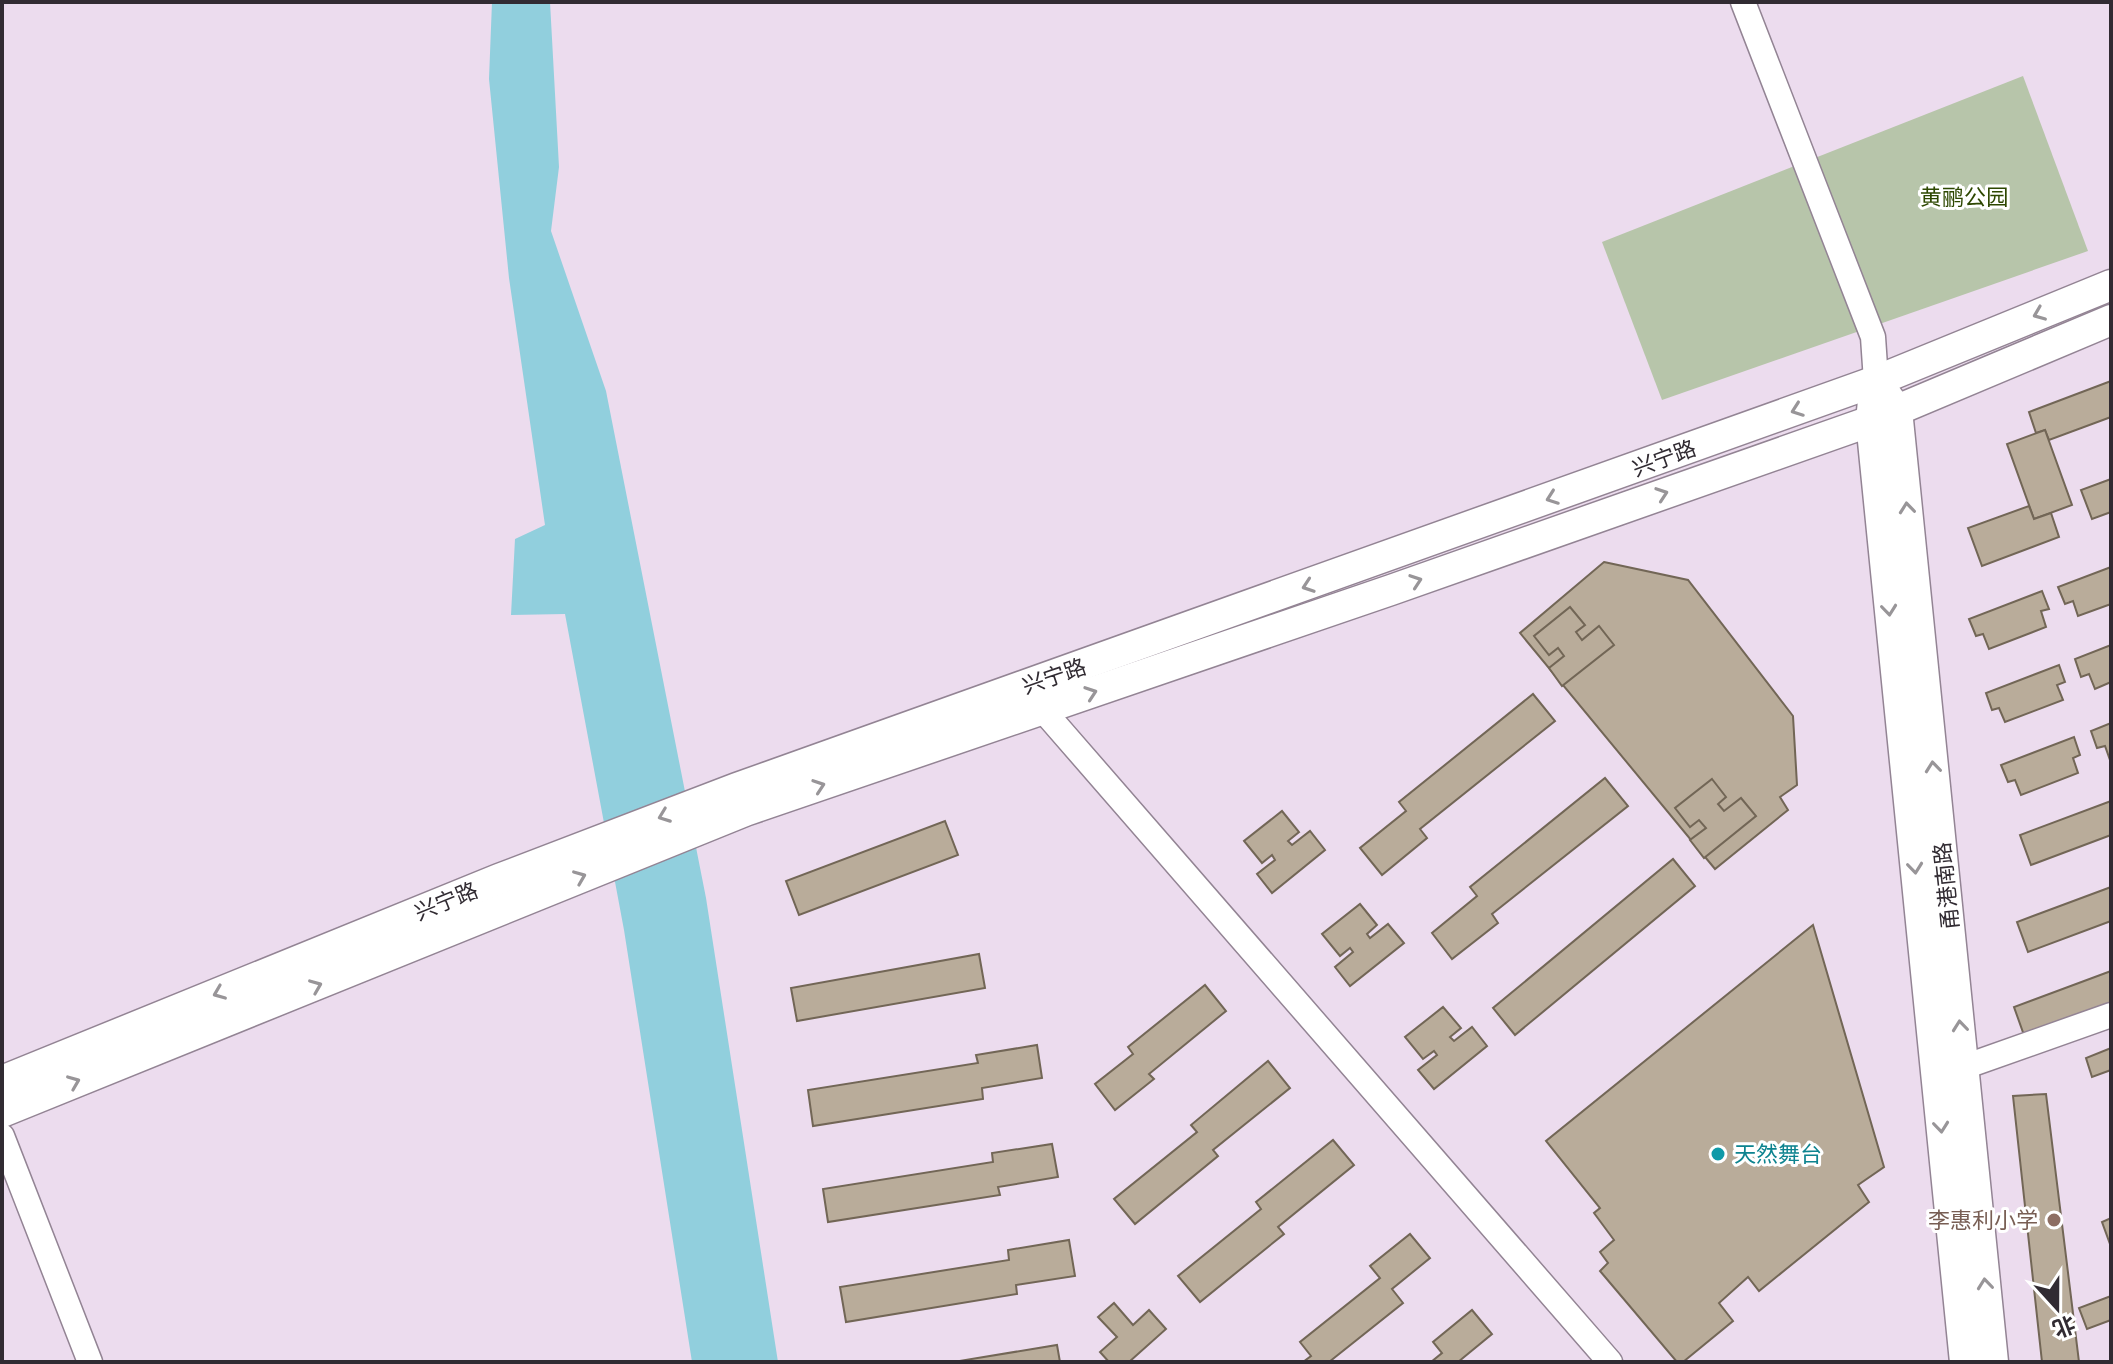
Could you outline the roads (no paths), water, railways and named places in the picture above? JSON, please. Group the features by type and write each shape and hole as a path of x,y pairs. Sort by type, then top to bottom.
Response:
{"main road":[{"name":"兴宁路","path":"2,1081 741,800 1876,381 2111,285"},
{"name":"兴宁路","path":"741,800 1042,709 1884,416 2111,320"},
{"path":"1876,381 1884,416"},
{"name":"甬港南路","path":"1884,416 1964,1067 1993,1362"},
{"name":"甬港南路","path":"1884,416 1965,1362"},
{"name":"兴宁路","path":"2,1112 503,893"}],"street":[{"path":"1743,2 1873,337 1876,381"},
{"path":"1042,709 1610,1362"},
{"path":"1964,1067 2111,1015"},
{"path":"2,1136 90,1362"}],"water":[{"path":"492,2 550,2 559,167 551,231 606,391 706,898 778,1362 692,1362 624,930 565,614 511,615 515,539 545,525 509,278 489,79"}],"place":[{"name":"天然舞台","path":"1718,1154"},
{"name":"李惠利小学","path":"2054,1220"}],"park label":[{"name":"黄鹂公园","path":"1964,197"}]}
